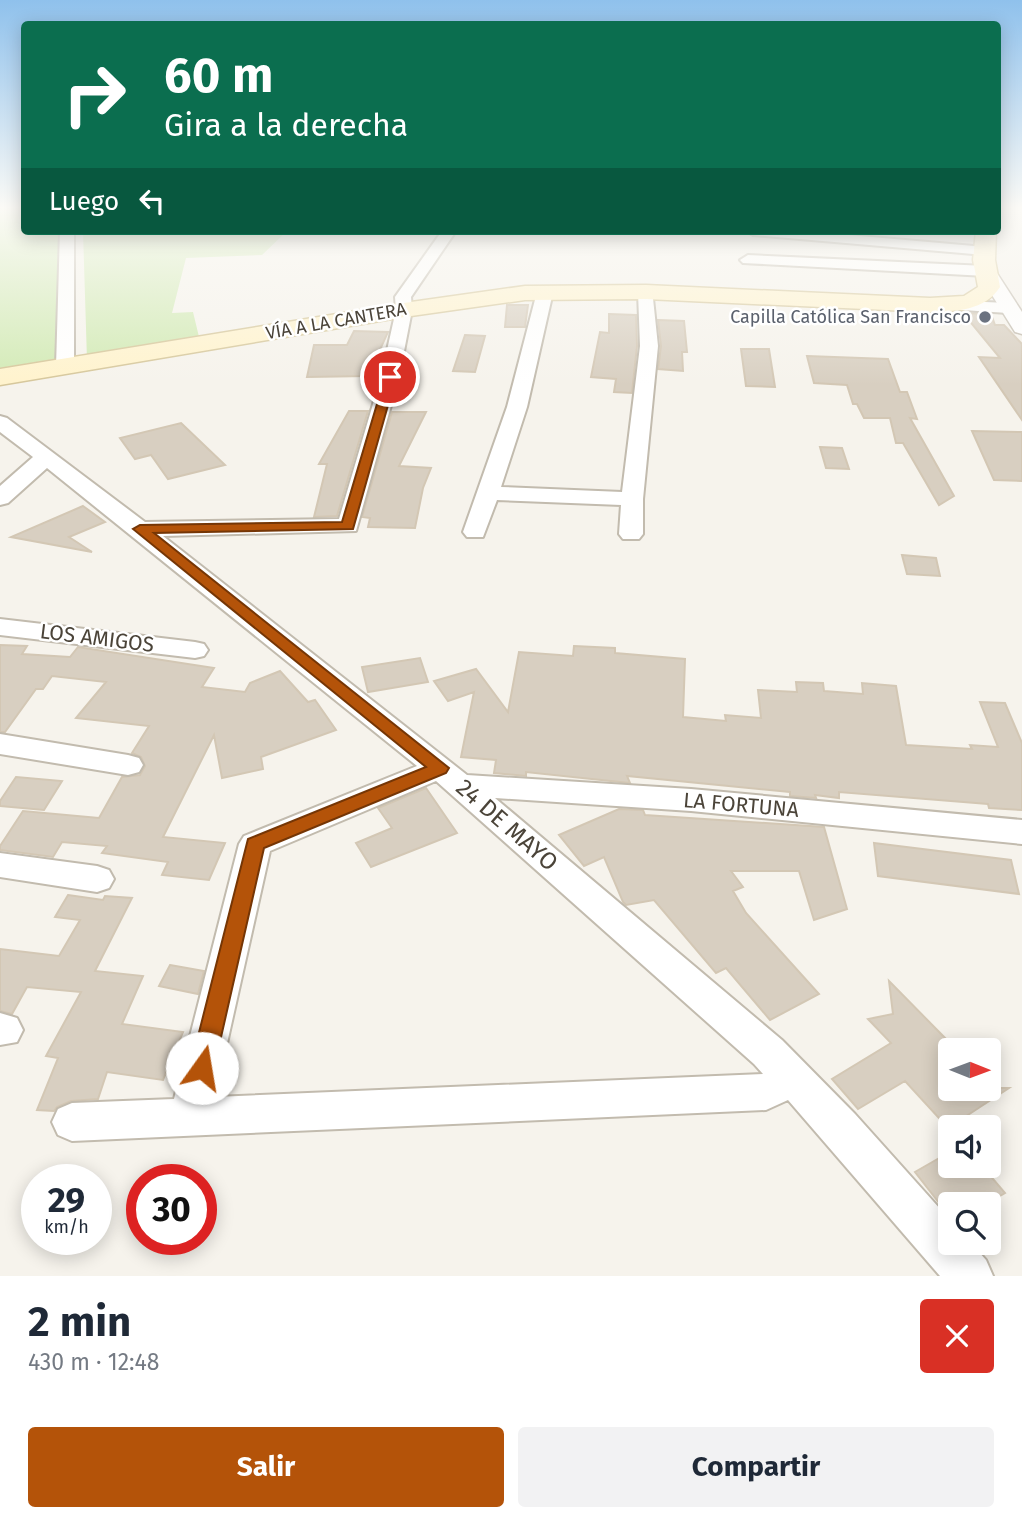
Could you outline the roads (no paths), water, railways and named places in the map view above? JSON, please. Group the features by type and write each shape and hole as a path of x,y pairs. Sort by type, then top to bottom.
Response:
{"main road":[{"name":"VÍA A LA CANTERA","path":"0,377 404,310 488,297 545,292 646,292 930,305 960,302 984,295 989,287 987,267"}],"street":[{"path":"65,367 67,267"},
{"path":"140,529 348,526 390,377 404,310 403,296 424,267"},
{"path":"993,267 1017,319"},
{"path":"475,532 516,407 545,292"},
{"path":"631,534 632,499 649,346 646,292"},
{"path":"930,305 1017,319"},
{"name":"24 DE MAYO","path":"0,422 140,529 450,777 768,1052 841,1128 970,1276"},
{"path":"0,498 45,458"},
{"path":"489,493 632,499"},
{"name":"LOS AMIGOS","path":"0,627 195,650"},
{"path":"0,744 128,765"},
{"path":"190,1117 255,844 450,777"},
{"name":"LA FORTUNA","path":"450,777 1022,832"},
{"path":"0,865 97,879"},
{"path":"72,1122 766,1092 793,1078"}],"place":[{"name":"Capilla Católica San Francisco","path":"985,317"}]}
